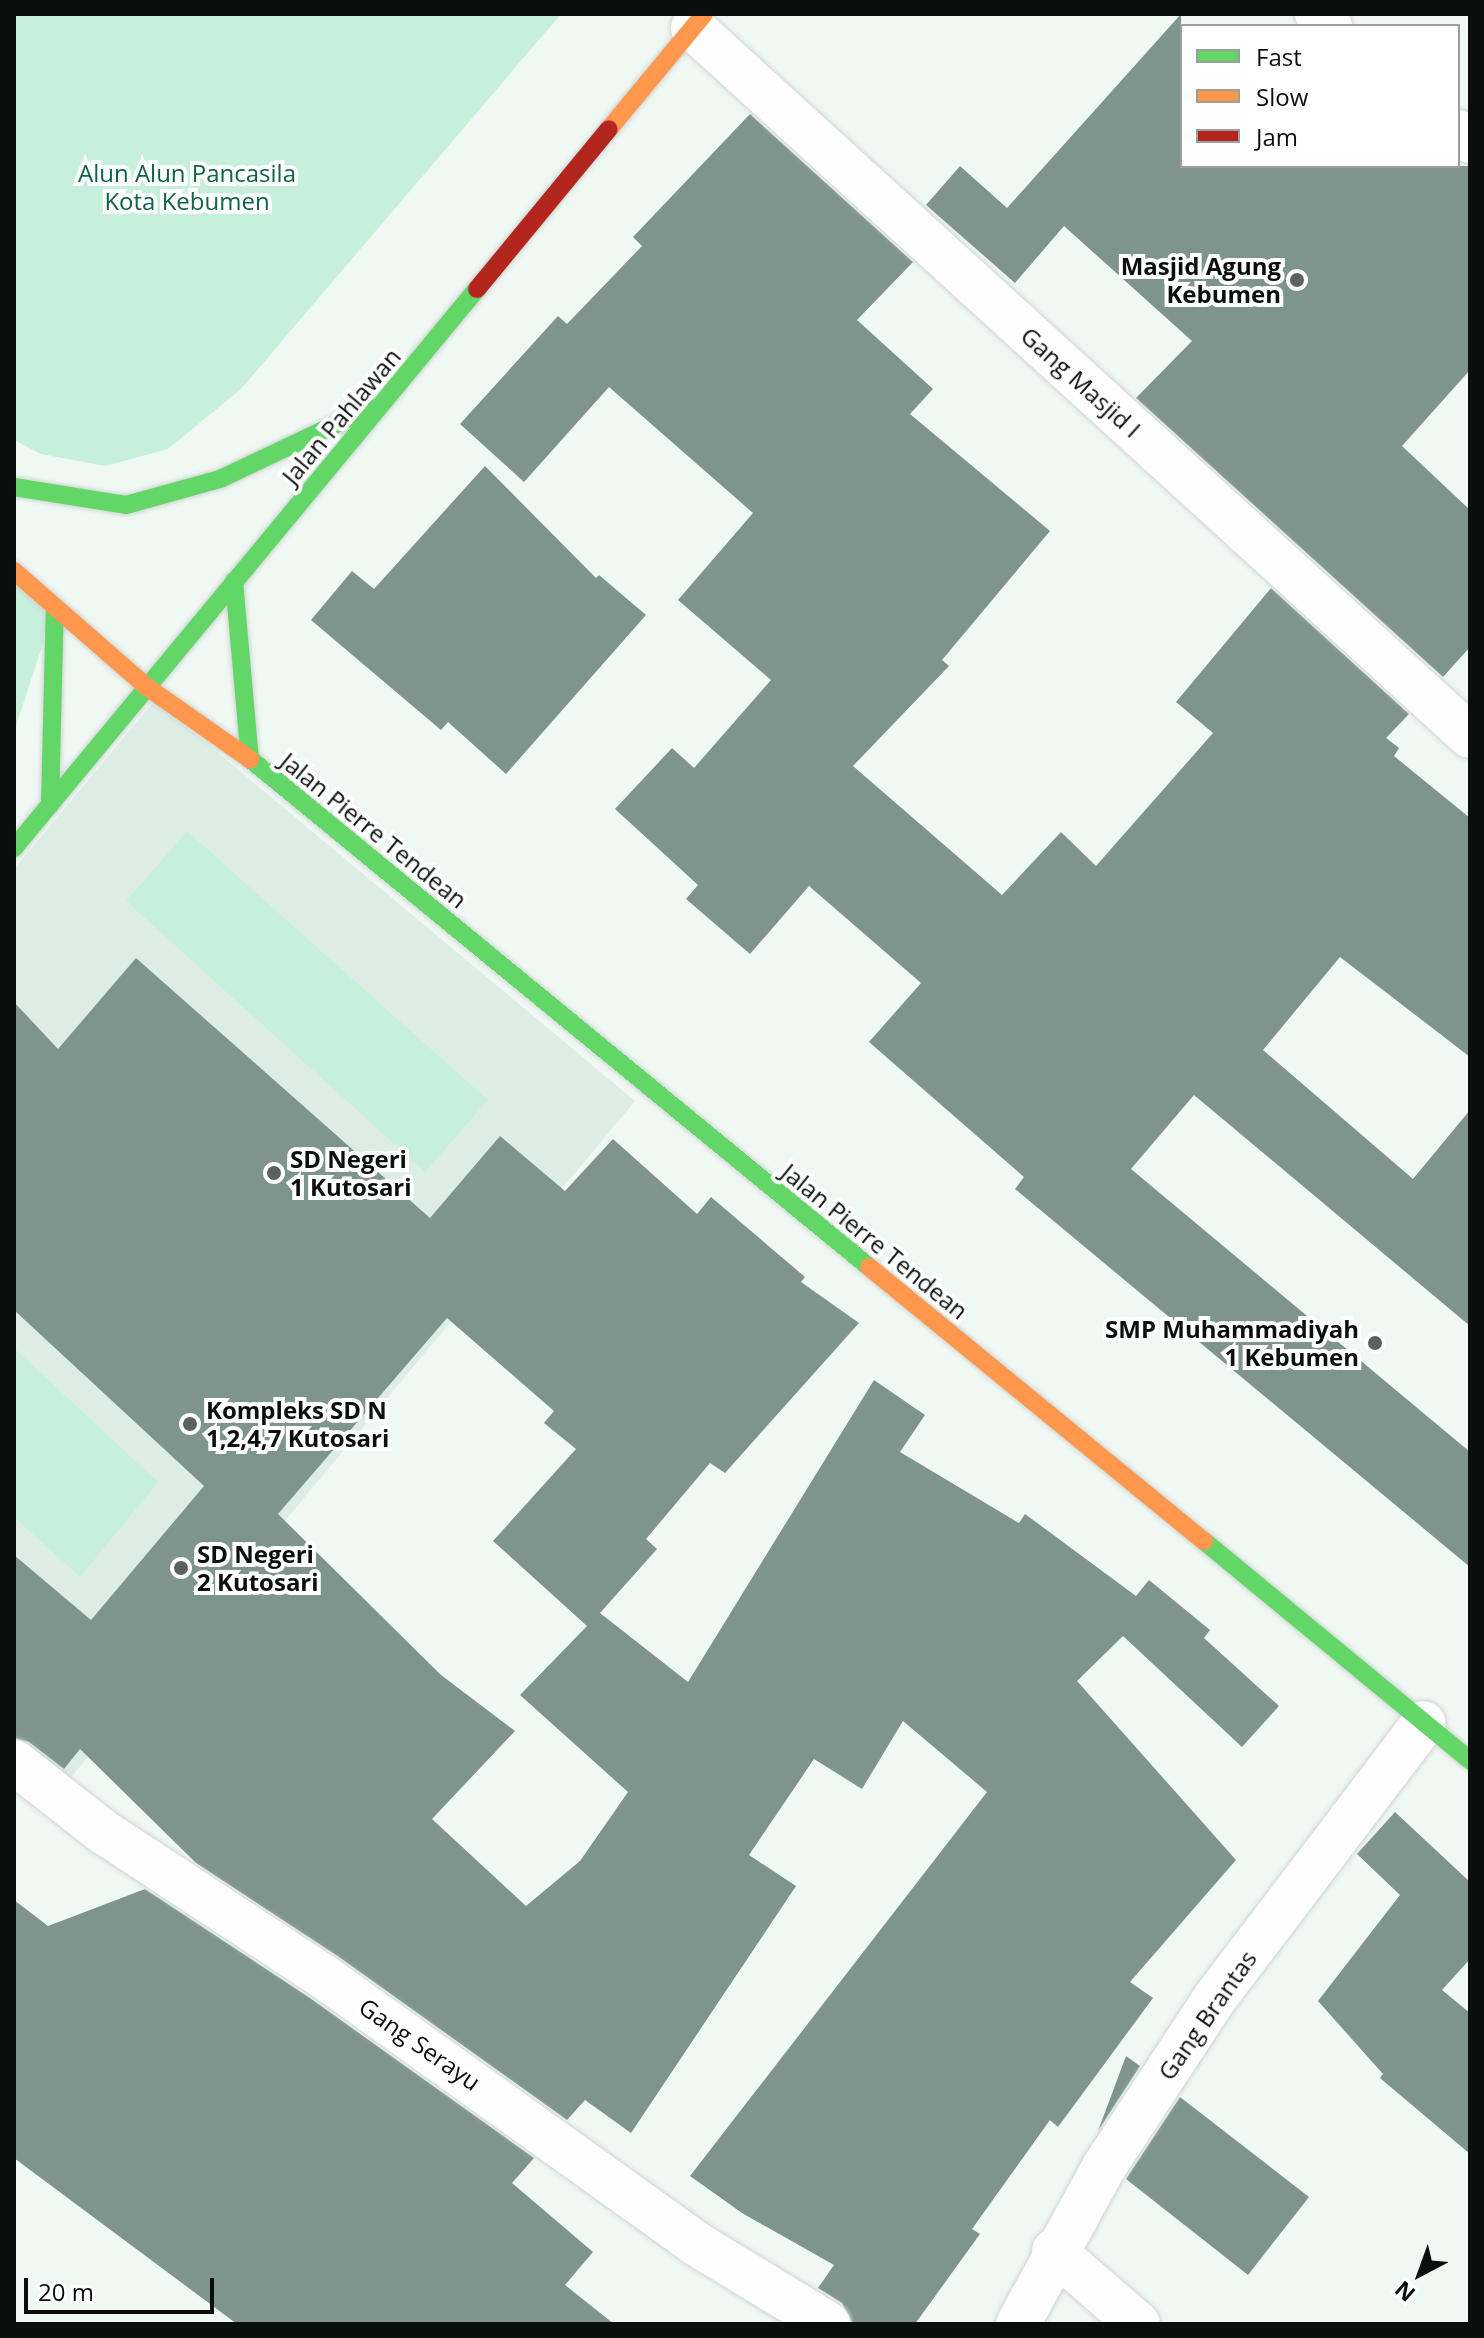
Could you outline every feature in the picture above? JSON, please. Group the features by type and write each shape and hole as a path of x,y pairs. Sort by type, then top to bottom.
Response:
{"main road":[{"name":"Jalan Pahlawan","path":"14,848 699,21"},
{"path":"14,487 126,505 220,479 383,402"},
{"name":"Jalan Pierre Tendean","path":"14,571 147,687 250,759 1470,1760"},
{"name":"Jalan Pierre Tendean","path":"234,581 250,759"},
{"path":"50,805 55,607"}],"street":[{"name":"Gang Masjid I","path":"699,21 1470,736"},
{"name":"Gang Brantas","path":"1018,2324 1054,2251 1215,1998 1424,1723"},
{"name":"Gang Serayu","path":"14,1762 102,1831 350,1995 695,2243 828,2324"},
{"path":"1054,2251 1138,2324"}],"shaded area":[{"name":"Kompleks SD N 1,2,4,7 Kutosari","path":"155,700 635,1101 62,1788 14,1748 14,869"}],"green space":[{"name":"Alun Alun Pancasila Kota Kebumen","path":"14,14 561,14 241,389 168,449 105,466 41,454 14,440"},
{"path":"14,571 55,607 14,732"},
{"path":"187,831 488,1100 425,1172 126,901"},
{"path":"14,1348 158,1482 80,1577 14,1517"}],"building":[{"name":"Masjid Agung Kebumen","path":"1181,14 1180,168 1470,166 1470,370 1402,446 1470,510 1470,647 1443,677 1136,398 1192,341 1064,226 1015,283 926,205 960,166 1007,208"},
{"path":"750,114 913,262 857,320 933,389 910,414 1050,531 942,660 949,666 853,766 1002,895 1061,832 1096,866 1213,733 1176,702 1271,588 1409,714 1386,738 1399,748 1394,756 1470,818 1470,1057 1340,957 1263,1050 1413,1179 1470,1110 1470,1326 1194,1095 1131,1169 1470,1452 1470,1567 1015,1189 1024,1177 869,1042 921,983 809,886 750,954 686,899 698,885 615,809 672,748 694,768 771,680 678,600 753,513 609,387 524,482 460,424 558,316 567,324 642,246 633,237"},
{"path":"485,466 596,578 599,575 646,615 506,774 448,722 441,730 311,620 352,571 374,589"},
{"path":"136,958 430,1218 500,1136 565,1191 613,1139 697,1214 711,1197 805,1277 801,1282 859,1323 725,1473 710,1463 646,1539 657,1549 600,1613 688,1682 874,1380 925,1415 900,1452 1019,1523 1025,1514 1136,1596 1149,1580 1210,1630 1204,1638 1279,1706 1242,1747 1123,1636 1077,1681 1236,1860 1130,1982 1153,1998 1058,2127 1050,2120 972,2229 980,2234 915,2324 853,2324 842,2303 818,2288 834,2265 742,2213 690,2176 987,1792 903,1721 862,1789 814,1759 749,1855 796,1886 631,2133 585,2100 567,2120 339,1957 196,1863 80,1749 64,1769 29,1742 14,1738 14,1555 91,1620 204,1486 14,1310 14,1002 58,1049","holes":["447,1318 554,1411 544,1423 576,1449 493,1541 587,1626 520,1695 628,1792 580,1861 526,1906 432,1819 515,1731 441,1675 278,1514"]},
{"path":"1395,1812 1470,1882 1470,1959 1442,1990 1470,2013 1470,2154 1380,2078 1383,2074 1318,2001 1400,1895 1357,1854"},
{"path":"145,1889 310,1998 534,2158 512,2183 593,2252 565,2285 614,2324 237,2324 14,2158 14,1900 48,1926"},
{"path":"1126,2056 1140,2066 1098,2131"},
{"path":"1180,2097 1309,2197 1248,2275 1126,2179"}],"traffic: fast":[{"path":"14,848 477,289"},
{"path":"14,487 126,505 220,479 370,408"},
{"path":"234,581 250,759"},
{"path":"50,805 55,607"},
{"path":"250,759 869,1267"},
{"path":"1204,1541 1470,1760"}],"traffic: slow":[{"path":"609,129 704,14"},
{"path":"14,571 147,687 250,759"},
{"path":"869,1267 1204,1541"}],"traffic: jam":[{"path":"477,289 609,129"}],"place":[{"name":"Masjid Agung Kebumen","path":"1297,280"},
{"name":"SD Negeri 1 Kutosari","path":"274,1173"},
{"name":"SMP Muhammadiyah 1 Kebumen","path":"1375,1343"},
{"name":"Kompleks SD N 1,2,4,7 Kutosari","path":"190,1424"},
{"name":"SD Negeri 2 Kutosari","path":"181,1568"}]}
